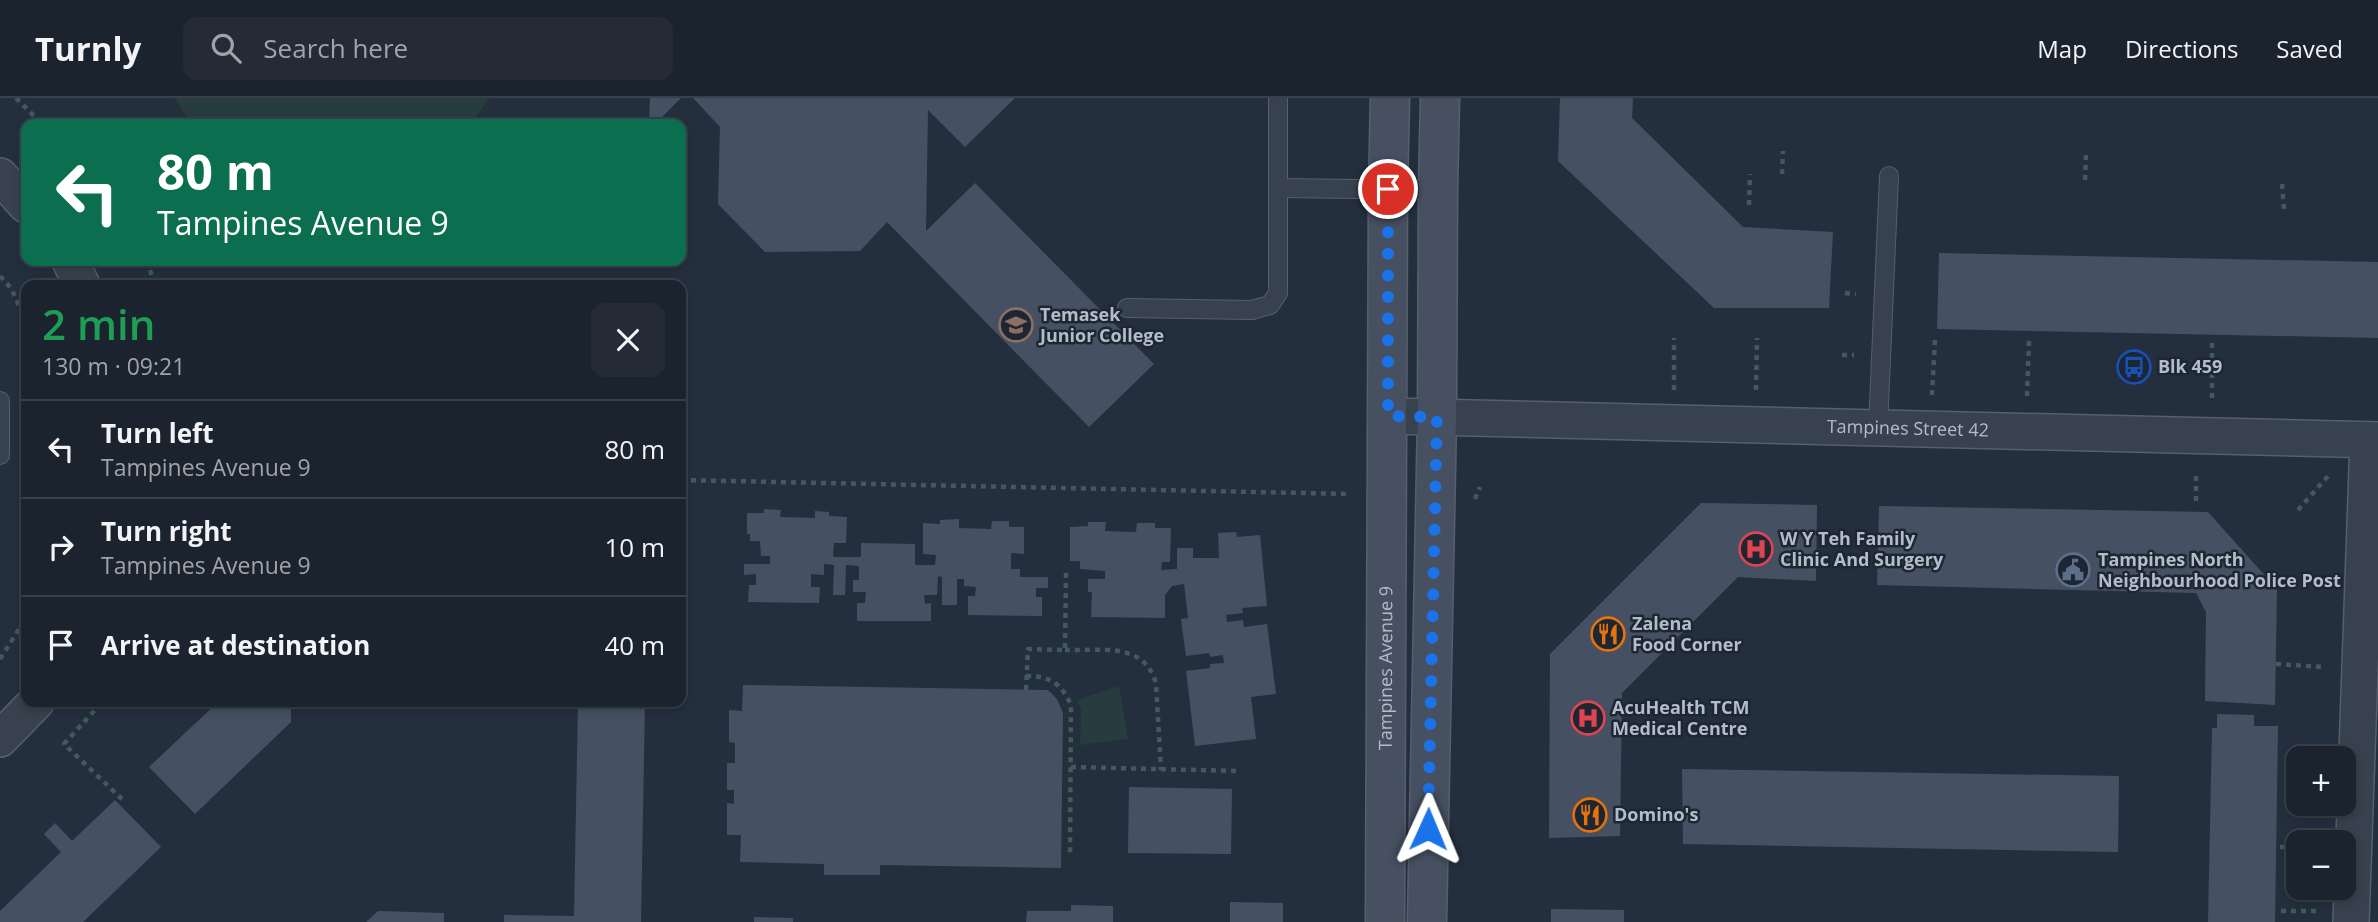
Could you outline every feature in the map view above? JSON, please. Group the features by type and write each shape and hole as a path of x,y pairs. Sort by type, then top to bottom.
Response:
{"main road":[{"name":"Tampines Avenue 9","path":"1385,922 1390,98"},
{"path":"1427,922 1440,98"}],"street":[{"path":"0,176 21,199"},
{"path":"1388,416 1437,417"},
{"name":"Tampines Street 42","path":"1437,417 2373,440"},
{"path":"2351,922 2373,440"},
{"path":"0,739 31,707"}],"lane":[{"path":"1127,308 1252,310 1270,305 1278,293 1278,98"},
{"path":"1878,427 1889,176"},
{"path":"1279,188 1438,190"},
{"path":"0,401 0,455"}],"path":[{"path":"16,98 37,119"},
{"path":"1782,174 1783,151"},
{"path":"2085,180 2086,154"},
{"path":"1749,174 1749,205"},
{"path":"2282,184 2284,210"},
{"path":"0,276 11,288 21,310"},
{"path":"1845,293 1861,294"},
{"path":"1674,338 1674,373"},
{"path":"1756,374 1757,338"},
{"path":"1932,376 1935,340"},
{"path":"2028,381 2029,341"},
{"path":"2212,343 2213,385"},
{"path":"1842,355 1858,355"},
{"path":"2298,509 2330,474"},
{"path":"686,480 1351,494"},
{"path":"1065,650 1066,573"},
{"path":"0,659 21,626"},
{"path":"1026,690 1028,649 1128,652 1143,659 1153,670 1156,684 1161,769"},
{"path":"2276,664 2328,667"},
{"path":"1027,676 1043,676 1053,680 1064,690 1071,705 1070,856"},
{"path":"96,707 64,744 125,802"},
{"path":"1071,767 1238,771"},
{"path":"2280,847 2286,847"},
{"path":"2281,911 2316,911"}],"green space":[{"path":"174,98 490,98 475,119 189,119"},
{"path":"1119,686 1128,739 1080,745 1081,709 1077,700"}],"building":[{"path":"650,98 681,98 660,119 649,119"},
{"path":"693,98 1015,98 965,147 928,110 926,231 975,183 1154,364 1089,427 887,222 860,251 765,252 718,204 720,127"},
{"path":"1560,98 1633,98 1632,118 1743,227 1833,232 1829,308 1714,308 1558,161"},
{"path":"1939,253 2378,262 2378,338 1937,329"},
{"path":"1701,503 1817,505 1816,581 1738,577 1622,693 1620,836 1549,838 1550,654"},
{"path":"1879,506 2208,512 2277,589 2275,705 2205,701 2206,612 2196,593 1877,585"},
{"path":"764,509 781,510 780,517 815,518 815,511 829,512 829,516 847,517 846,543 834,543 833,557 861,557 861,543 915,544 915,565 935,565 936,555 923,554 923,523 940,524 940,520 959,519 959,528 991,529 992,521 1009,521 1009,527 1024,527 1024,554 1011,553 1011,569 1020,569 1020,577 1048,577 1048,588 1036,588 1036,597 1042,597 1042,616 968,615 968,596 975,596 976,587 964,586 964,579 957,579 957,605 942,605 942,577 938,576 937,595 924,595 925,604 931,603 931,621 857,621 857,603 865,603 866,592 853,592 853,580 859,580 859,566 846,565 845,595 833,595 834,565 824,564 824,575 811,574 811,587 820,587 819,603 748,602 749,585 756,585 756,574 744,575 744,564 770,564 770,556 761,556 760,541 750,541 750,534 747,534 747,513 764,513"},
{"path":"1088,522 1106,522 1105,531 1136,532 1137,523 1155,523 1155,528 1171,528 1170,562 1162,562 1161,570 1177,569 1177,548 1193,548 1193,558 1219,558 1218,533 1236,532 1237,537 1260,535 1267,606 1242,608 1243,613 1226,615 1227,622 1243,620 1244,627 1267,624 1276,694 1251,697 1256,739 1195,746 1186,671 1224,663 1223,655 1210,657 1209,653 1186,656 1181,619 1188,618 1184,584 1172,586 1165,595 1165,618 1091,617 1092,592 1088,592 1088,579 1105,579 1105,571 1080,569 1080,561 1070,561 1070,527 1088,526"},
{"path":"743,685 1048,690 1057,699 1063,713 1061,868 880,865 880,875 824,875 824,864 740,862 741,835 727,835 727,803 734,804 734,790 727,790 727,763 735,763 735,743 729,742 729,710 742,711"},
{"path":"213,707 291,707 291,722 195,814 149,767"},
{"path":"578,707 645,707 641,922 504,922 504,915 574,916"},
{"path":"2217,714 2254,715 2254,726 2278,726 2275,922 2208,922 2212,728 2217,728"},
{"path":"1682,769 2119,776 2118,852 1683,844"},
{"path":"1129,787 1232,789 1231,854 1128,853"},
{"path":"115,800 161,847 83,922 0,922 0,911 61,852 44,834 55,823 72,841"},
{"path":"1230,902 1283,903 1283,922 1230,922"},
{"path":"1071,905 1113,906 1113,922 1026,922 1027,911 1071,911"},
{"path":"1551,909 1624,910 1624,922 1551,922"},
{"path":"378,911 444,913 444,922 366,922"},
{"path":"754,917 793,918 793,922 754,922"}],"place":[{"name":"Temasek Junior College","path":"1016,325"},
{"name":"Blk 459","path":"2134,367"},
{"name":"W Y Teh Family Clinic And Surgery","path":"1756,549"},
{"name":"Tampines North Neighbourhood Police Post","path":"2073,570"},
{"name":"Zalena Food Corner","path":"1608,634"},
{"name":"AcuHealth TCM Medical Centre","path":"1588,718"},
{"name":"Domino's","path":"1590,815"}],"route":[{"path":"1388,189 1388,416 1437,417 1428,829"}]}
